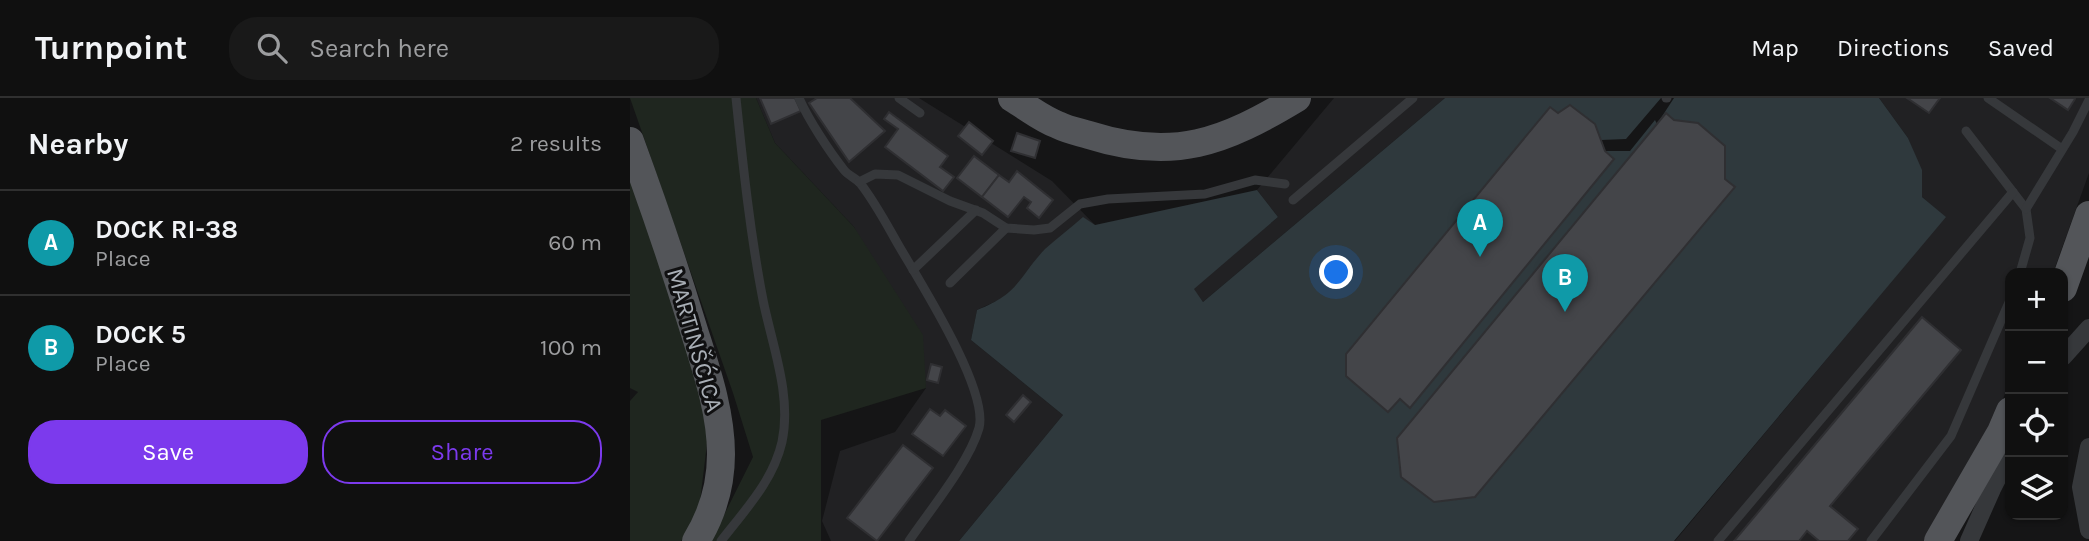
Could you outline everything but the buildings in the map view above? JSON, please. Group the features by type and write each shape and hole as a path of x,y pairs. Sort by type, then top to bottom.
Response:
{"main road":[{"path":"1012,98 1058,125 1070,129 1118,144 1170,149 1220,138 1257,122 1297,98"},
{"name":"MARTINŠĆICA","path":"630,141 636,169 662,228 701,353 721,432 722,457 716,496 696,541"},
{"path":"2068,274 2089,215"},
{"path":"1938,541 2005,423"}],"street":[{"path":"2068,351 2089,328"},
{"path":"2089,447 2081,487 2089,530"},
{"path":"1969,541 2009,457"}],"lane":[{"path":"721,541 762,489 776,463 785,426 777,362 752,230 736,98"},
{"path":"799,98 806,115 845,172 859,182 913,270 964,365 977,400 980,420 973,443 909,541"},
{"path":"899,98 920,113"},
{"path":"1293,200 1413,98"},
{"path":"1988,98 2062,149"},
{"path":"2026,209 2089,100"},
{"path":"1966,131 2026,209 2031,237 2022,268"},
{"path":"859,182 875,174 898,175 950,201 976,210 1006,228 1034,230 1050,228 1080,204 1108,199 1205,194 1255,180 1285,184"},
{"path":"1718,541 2013,192"},
{"path":"913,270 976,210"},
{"path":"950,283 1006,228"},
{"path":"1871,541 1951,436 2005,312"}],"shaded area":[{"path":"630,98 756,98 775,143 854,227 923,335 926,388 821,420 821,541 711,541 753,457"},
{"path":"756,98 919,98 1052,181 1095,225 1005,297 977,310 971,340 1063,415 959,541 831,541 822,521 840,451 895,432 926,388 854,227 775,143"},
{"path":"1334,98 1445,98 1203,302 1193,289 1278,217 1257,190"},
{"path":"1445,98 1879,98 1908,138 1922,170 1922,197 1946,217 1674,541 959,541 1063,415 971,340 977,310 1010,291 1045,249 1083,217 1095,225 1257,190 1278,217 1194,289 1203,302"},
{"path":"1879,98 2089,98 2089,173 2055,268 2005,268 2005,394 1992,427 1924,541 1675,541 1945,217 1922,197 1921,170 1908,138"},
{"path":"630,165 710,419 698,518 681,541 630,541 630,401 638,392 630,388"}],"pier":[{"path":"1661,98 1674,98 1657,124 1655,120 1630,151 1605,151 1601,140 1626,139"}],"place":[{"name":"DOCK RI-38","path":"1480,257"},
{"name":"DOCK 5","path":"1565,312"}]}
